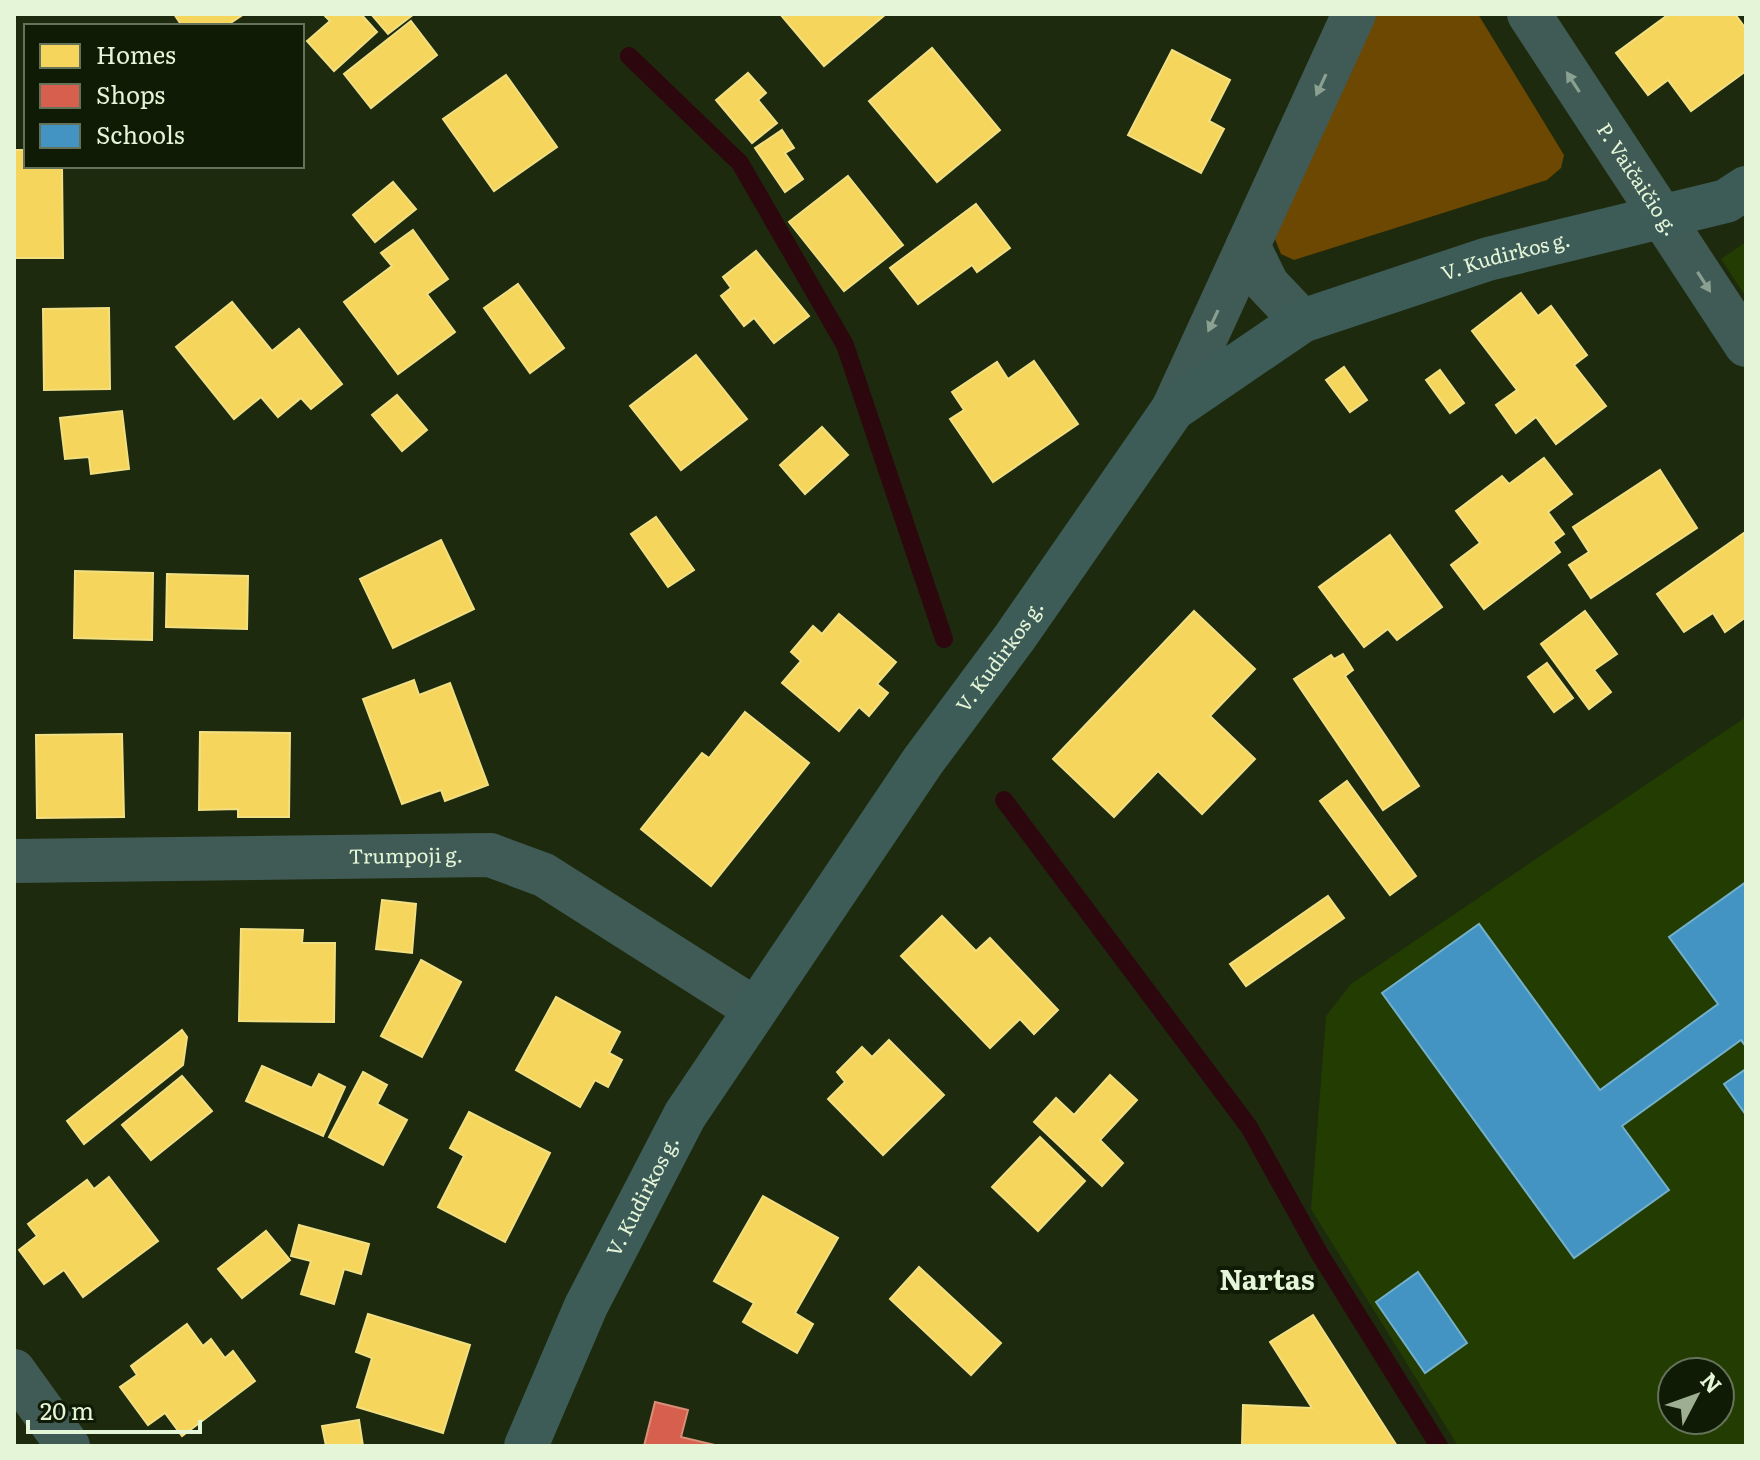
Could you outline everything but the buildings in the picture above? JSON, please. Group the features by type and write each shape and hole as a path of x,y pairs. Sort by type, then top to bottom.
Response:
{"main road":[{"name":"V. Kudirkos g.","path":"526,1446 586,1306 685,1115 923,761 1015,637 1173,409 1302,321 1488,259 1726,201 1746,188"}],"street":[{"path":"1173,409 1354,14"},
{"name":"P. Vaičaičio g.","path":"1529,14 1746,345"},
{"path":"1248,245 1267,284 1302,321"},
{"name":"Trumpoji g.","path":"14,861 490,855 544,875 755,1009"},
{"path":"14,1371 68,1446"}],"shaded area":[{"path":"1373,14 1478,14 1564,155 1561,168 1547,180 1294,260 1281,254 1274,237"},
{"path":"1746,242 1746,297 1721,259"},
{"path":"1746,717 1746,1446 1458,1446 1311,1209 1326,1016 1351,984"}],"waterway":[{"path":"629,56 740,163 845,345 944,639"},
{"path":"1004,800 1249,1127 1319,1253 1439,1446"}],"district":[{"name":"Nartas","path":"1267,1280"}]}
